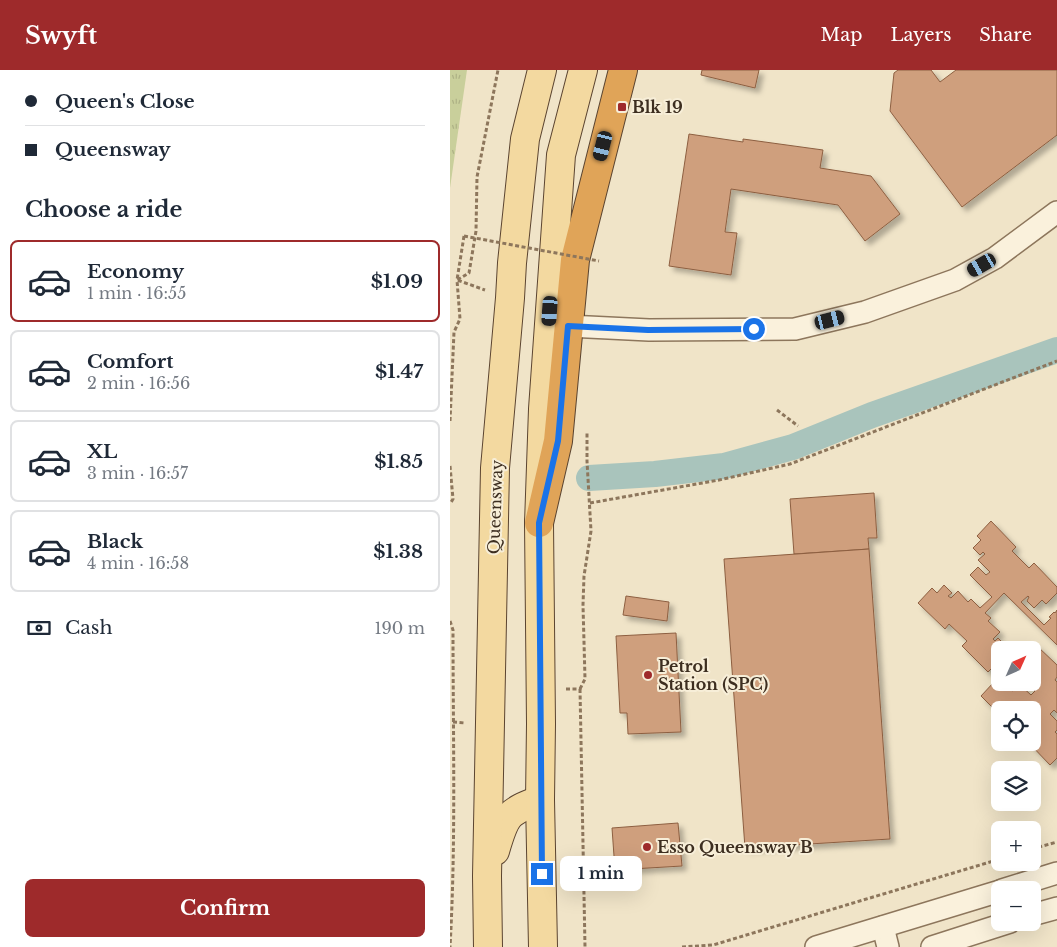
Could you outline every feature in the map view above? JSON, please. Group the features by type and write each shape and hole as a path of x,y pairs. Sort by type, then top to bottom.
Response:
{"highway":[{"path":"539,523 558,441 575,260 623,70"}],"main road":[{"name":"Queensway","path":"488,947 496,468 512,263 525,139 542,70"},
{"path":"543,947 540,800 539,523 543,409 561,155 583,70"},
{"path":"488,876 502,825 509,815 518,808 540,800"}],"street":[{"path":"568,326 648,330 795,329 865,312 955,280 995,258 1057,212"},
{"path":"1032,881 1057,874"},
{"path":"816,947 886,937 991,894"},
{"path":"1041,913 1057,908"},
{"path":"932,947 991,928"}],"path":[{"path":"457,280 469,273 476,231 477,177 498,70"},
{"path":"450,421 454,332 460,319 457,280 464,236 599,261"},
{"path":"457,280 510,298"},
{"path":"590,503 719,480 790,464 1057,361"},
{"path":"777,410 798,426"},
{"path":"585,947 580,689 585,679 584,576 591,531 587,461 588,424"},
{"path":"450,466 453,499 450,504"},
{"path":"450,621 453,630 452,901 450,947"},
{"path":"1041,846 1057,842"},
{"path":"682,947 713,945 991,862"}],"green space":[{"path":"450,70 467,70 450,188"}],"building":[{"path":"702,70 759,70 755,88 701,75"},
{"path":"898,70 931,70 940,82 956,70 1057,70 1057,135 962,207 890,111 894,73"},
{"path":"689,134 743,142 743,139 823,150 820,168 871,176 900,214 865,241 838,205 731,189 725,232 737,233 731,275 669,266"},
{"path":"874,493 877,538 868,538 869,549 794,554 790,499"},
{"path":"991,521 1016,547 1012,551 1029,568 1034,563 1057,587 1057,593 1046,604 1042,600 1034,608 1027,601 1028,596 1021,602 1044,625 1057,610 1057,645 1004,593 985,613 991,618 988,621 1000,632 993,639 995,641 991,641 991,669 988,672 962,646 967,641 949,624 945,629 918,603 932,588 937,593 944,585 952,593 948,596 951,598 958,591 968,602 971,599 980,608 992,597 970,575 978,567 986,575 990,572 978,560 985,554 983,552 980,555 973,548 981,540 977,536"},
{"path":"869,549 890,839 745,848 724,559"},
{"path":"626,596 669,602 667,621 623,615"},
{"name":"Petrol Station (SPC)","path":"676,633 681,732 628,734 627,713 620,713 616,636"},
{"path":"1041,650 1057,665 1057,677 1055,680 1057,682 1057,713 1054,710 1050,714 1057,721 1057,730 1055,732 1057,734 1057,758 1050,765 1037,751 1041,751 1041,701 991,701 991,706 981,696 991,685 991,691 1027,691 1031,695 1035,691 1041,691"},
{"name":"Esso Queensway B","path":"678,823 682,866 615,870 612,828"}],"waterway":[{"path":"589,478 655,474 724,466 793,447 872,415 1057,350"}],"place":[{"name":"Blk 19","path":"622,107"},
{"name":"Petrol Station (SPC)","path":"648,675"},
{"name":"Esso Queensway B","path":"647,847"}],"route":[{"path":"542,874 539,523 558,441 568,326 648,330 754,329"}]}
